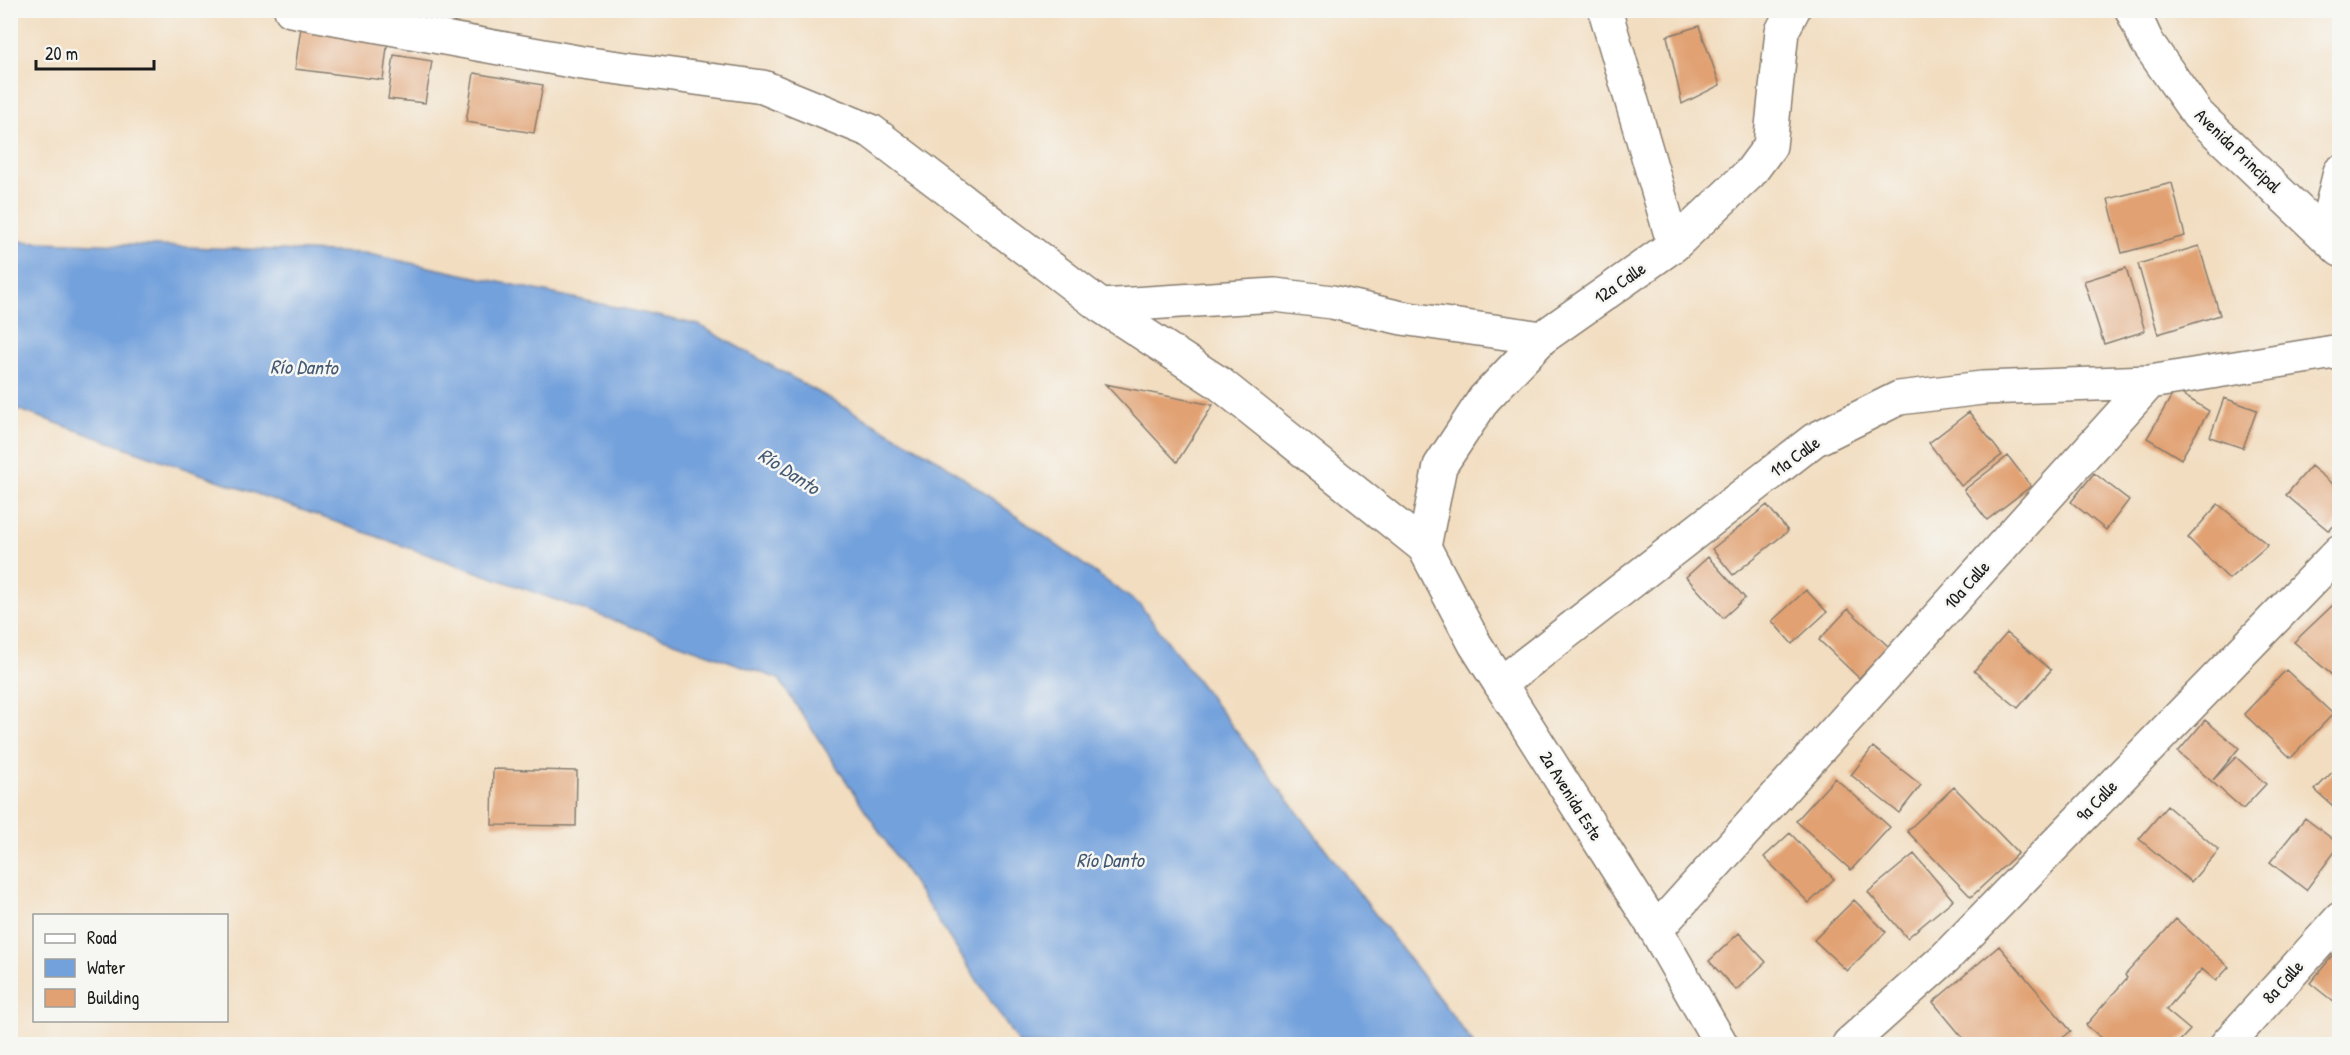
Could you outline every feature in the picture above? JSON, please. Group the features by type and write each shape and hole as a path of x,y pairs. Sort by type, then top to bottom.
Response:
{"street":[{"path":"291,10 582,63 763,87 871,131 1101,306 1218,383 1424,547"},
{"path":"1605,10 1674,245"},
{"name":"12a Calle","path":"1424,547 1440,466 1484,399 1542,338 1674,245 1750,173 1770,146 1782,31 1792,10"},
{"name":"Avenida Principal","path":"2132,10 2146,42 2198,115 2332,242"},
{"path":"2332,242 2340,172"},
{"path":"1101,306 1275,295 1332,302 1402,318 1542,338"},
{"path":"2150,382 2340,351"},
{"name":"11a Calle","path":"1500,684 1814,440 1899,398 1982,388 2150,382"},
{"name":"10a Calle","path":"1656,930 2150,382"},
{"name":"2a Avenida Este","path":"1424,547 1475,644 1656,930 1721,1044"},
{"name":"9a Calle","path":"1848,1044 1945,958 2340,551"},
{"name":"8a Calle","path":"2226,1044 2340,918"}],"water":[{"name":"Río Danto","path":"11,241 364,253 699,325 937,459 1140,605 1474,1044 1019,1044 779,679 11,407"}],"building":[{"path":"302,20 389,31 383,80 295,69"},
{"path":"1699,26 1720,85 1682,104 1667,36"},
{"path":"394,55 432,61 425,103 388,99"},
{"path":"474,73 543,85 534,133 466,122"},
{"path":"2172,183 2185,236 2122,253 2108,199"},
{"path":"2199,246 2220,315 2158,334 2138,264"},
{"path":"2126,268 2145,331 2104,344 2084,281"},
{"path":"1105,384 1213,405 1177,462"},
{"path":"2175,390 2209,411 2181,459 2147,438"},
{"path":"2224,398 2257,410 2243,448 2210,437"},
{"path":"1969,412 2002,455 1961,486 1929,443"},
{"path":"2008,456 2031,486 1987,520 1964,490"},
{"path":"2311,466 2340,490 2340,519 2329,531 2286,495"},
{"path":"2094,473 2129,500 2106,530 2071,502"},
{"path":"2218,504 2268,545 2229,579 2188,538"},
{"path":"1767,505 1788,531 1733,575 1712,549"},
{"path":"1708,557 1745,598 1723,618 1686,577"},
{"path":"1806,590 1827,612 1792,644 1772,621"},
{"path":"2333,605 2340,612 2340,682 2294,642"},
{"path":"1848,609 1889,647 1859,678 1819,640"},
{"path":"2007,633 2051,670 2018,708 1974,671"},
{"path":"2286,670 2333,714 2291,758 2244,714"},
{"path":"2205,720 2239,748 2213,780 2236,757 2266,784 2243,809 2178,752"},
{"path":"1873,747 1921,785 1899,813 1851,775"},
{"path":"2340,764 2340,812 2315,790"},
{"path":"493,769 577,771 576,826 492,825"},
{"path":"1835,778 1890,827 1851,870 1796,821"},
{"path":"1954,787 2018,853 1971,897 1907,831"},
{"path":"2167,806 2219,850 2191,882 2139,839"},
{"path":"2305,818 2340,845 2306,890 2270,862"},
{"path":"1790,833 1834,879 1809,903 1764,857"},
{"path":"1914,854 1953,900 1907,938 1868,892"},
{"path":"1854,900 1886,932 1847,971 1814,940"},
{"path":"2176,919 2229,967 2216,981 2202,969 2166,1010 2190,1030 2177,1044 2109,1044 2086,1025 2127,978 2125,975"},
{"path":"1739,933 1766,962 1736,990 1709,961"},
{"path":"1999,946 2071,1031 2055,1044 1968,1044 1933,1002"},
{"path":"2338,949 2340,951 2340,1007 2310,983"}]}
